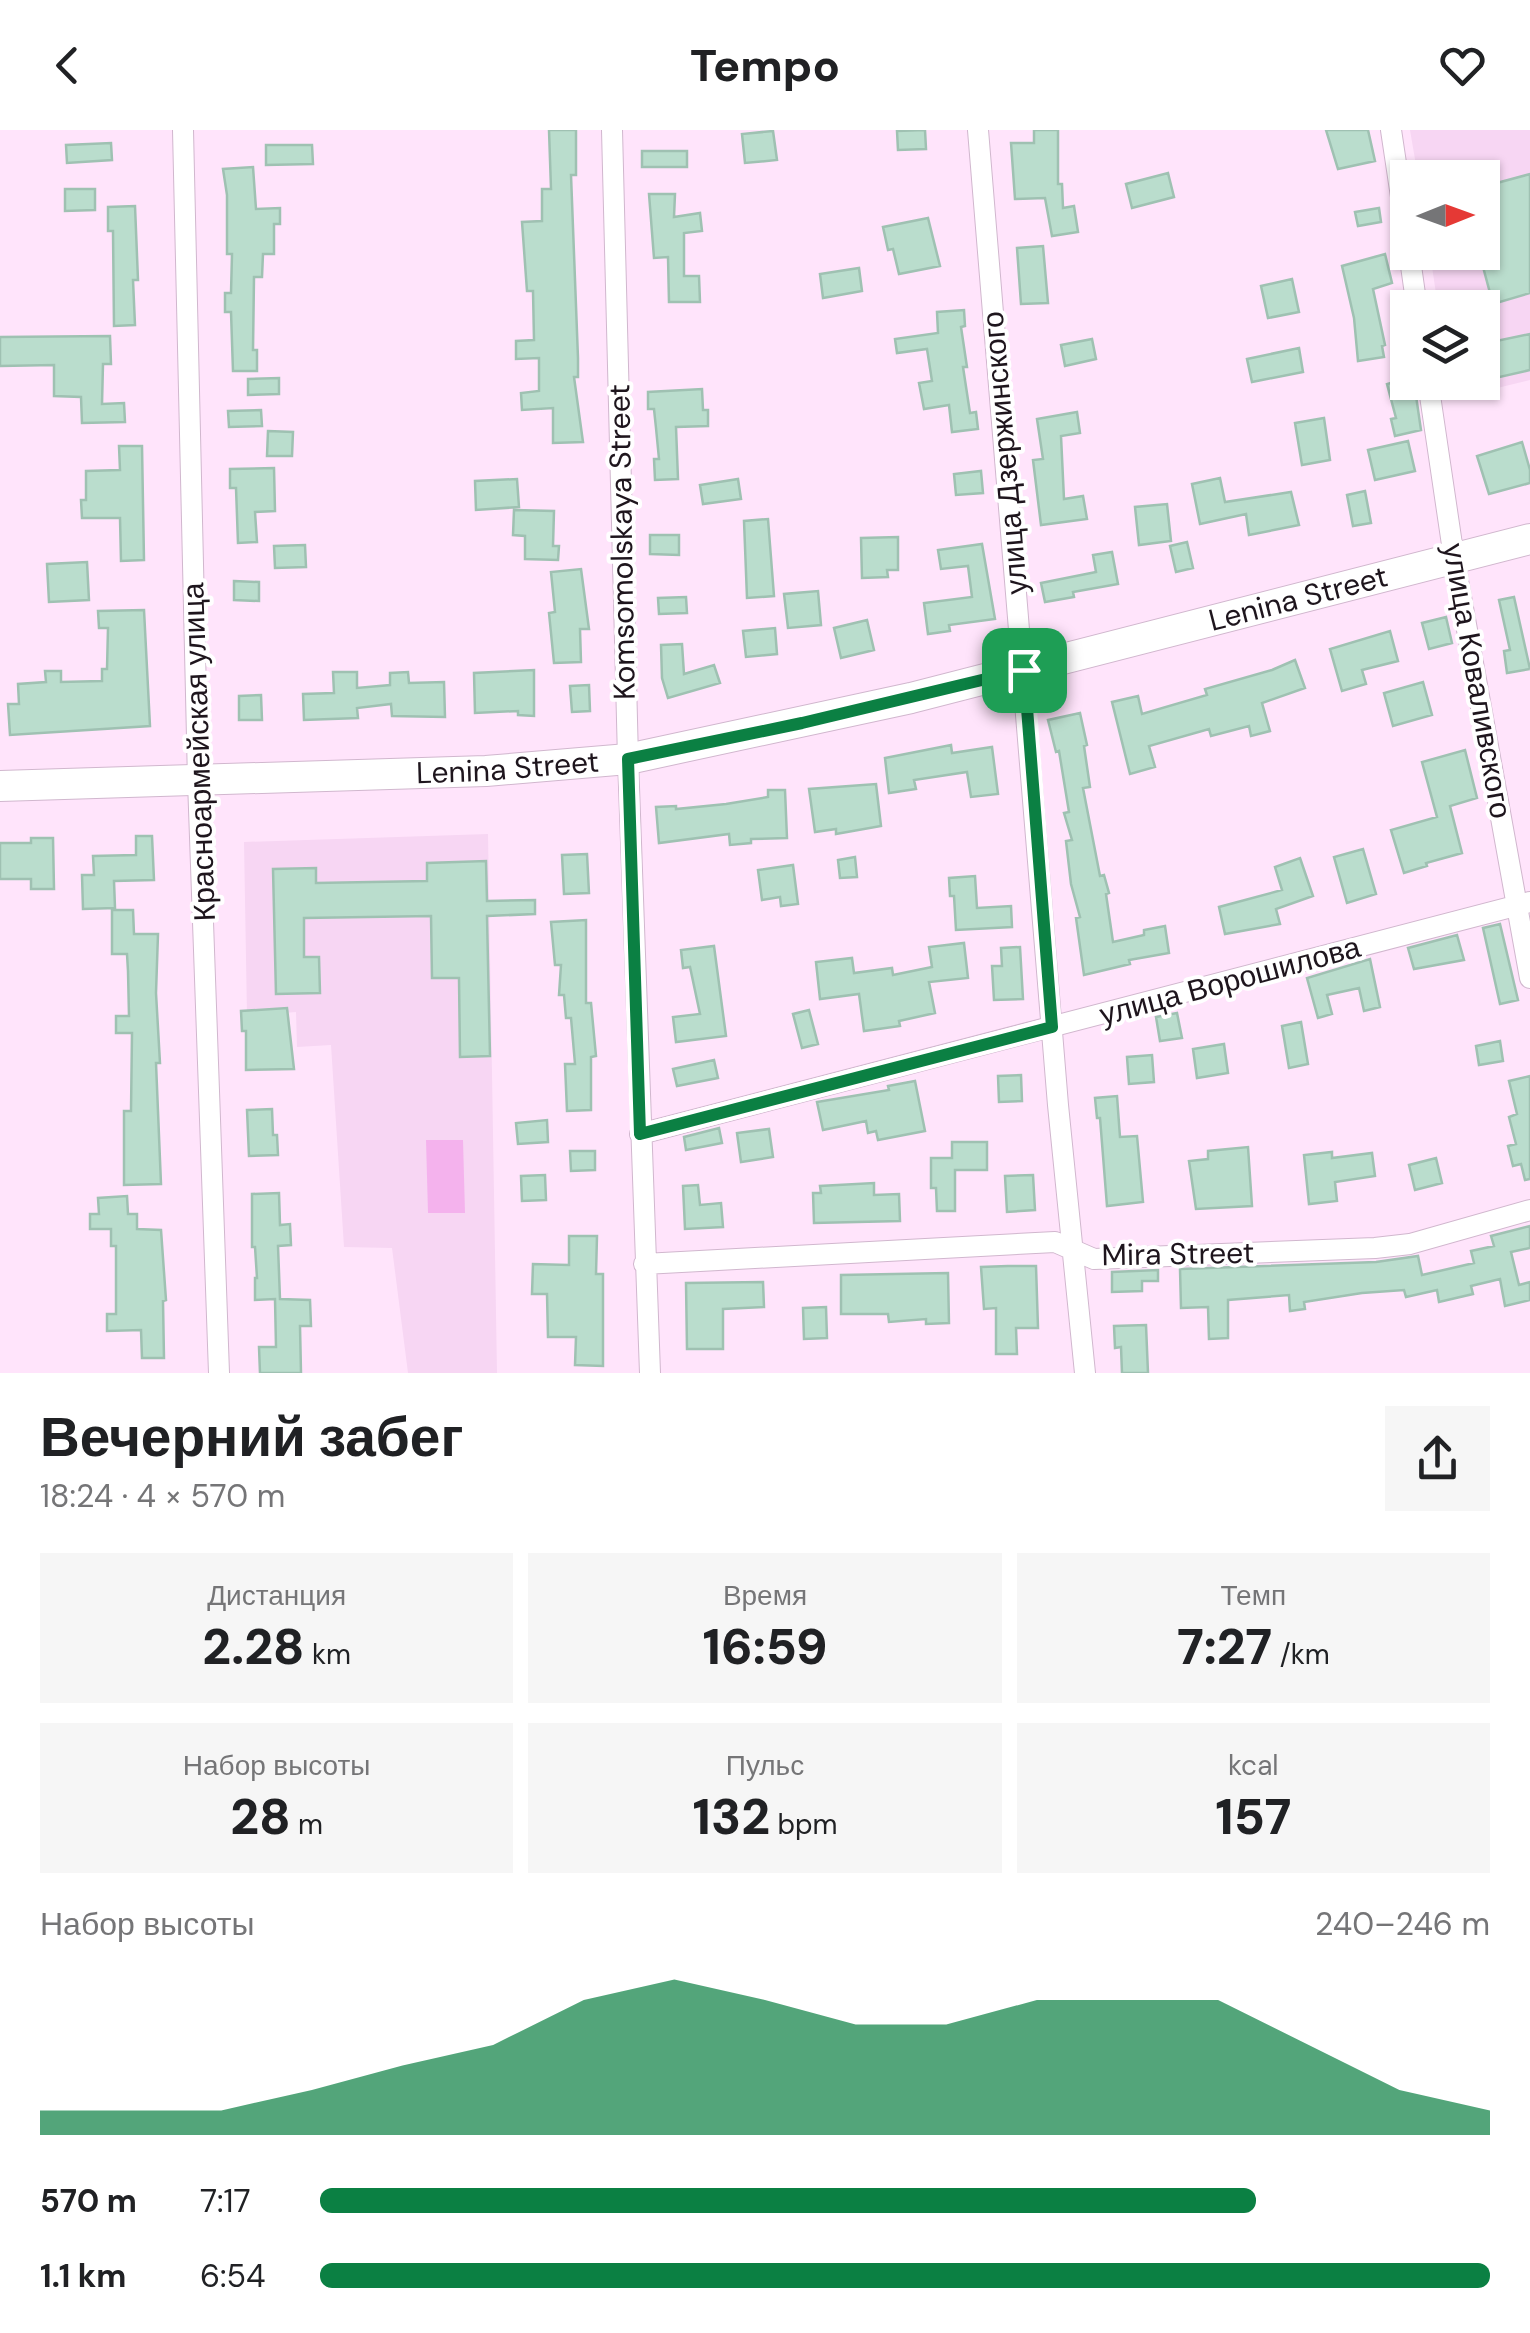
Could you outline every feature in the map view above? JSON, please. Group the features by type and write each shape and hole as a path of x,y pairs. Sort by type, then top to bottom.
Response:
{"street":[{"name":"Красноармейская улица","path":"183,130 198,781 219,1373"},
{"name":"Komsomolskaya Street","path":"612,130 628,759 650,1373"},
{"name":"улица Дзержинского","path":"978,130 1084,1373"},
{"path":"1391,130 1396,160"},
{"name":"улица Коваливского","path":"1431,400 1454,558 1523,904 1530,978"},
{"name":"Lenina Street","path":"0,786 486,772 628,759 820,719 1024,670 1530,539"},
{"name":"улица Ворошилова","path":"640,1134 1523,904"},
{"name":"Mira Street","path":"644,1264 1055,1242 1094,1258 1376,1248 1410,1244 1530,1210"}],"shaded area":[{"path":"1410,130 1530,130 1530,380 1500,387 1500,290 1435,290 1433,270 1500,270 1500,160 1415,160"},
{"path":"488,834 497,1373 408,1373 392,1248 344,1247 331,1045 297,1047 296,1012 247,1016 244,842"},
{"path":"426,1140 463,1140 465,1213 428,1213"}],"building":[{"path":"549,130 576,130 576,175 571,175 578,358 578,377 574,377 583,442 553,443 553,408 522,410 521,393 539,391 539,358 516,359 516,341 534,340 533,291 527,291 522,222 542,221 542,189 551,189"},
{"path":"925,130 926,149 898,150 897,131"},
{"path":"1034,130 1058,130 1058,184 1062,184 1063,208 1074,206 1078,232 1052,236 1045,198 1015,199 1011,143 1034,143"},
{"path":"1326,130 1368,130 1375,161 1338,169"},
{"path":"773,131 777,160 745,163 742,134"},
{"path":"111,143 112,160 67,163 66,145"},
{"path":"266,145 312,145 313,164 266,165"},
{"path":"642,151 687,151 687,167 642,167"},
{"path":"253,167 256,209 280,208 280,224 274,224 274,254 263,254 262,277 254,277 253,350 257,350 257,371 233,371 231,312 225,312 225,293 231,293 232,254 227,254 223,169"},
{"path":"1168,173 1174,197 1132,208 1126,184"},
{"path":"1530,174 1530,293 1500,302 1500,290 1489,290 1484,270 1500,270 1500,182"},
{"path":"65,189 95,189 95,210 65,211"},
{"path":"649,194 675,194 674,217 700,213 702,231 684,233 684,276 699,276 700,302 669,302 668,257 654,258"},
{"path":"135,206 135,325 114,326 113,231 108,231 108,207"},
{"path":"1379,208 1381,222 1358,226 1355,212"},
{"path":"928,218 940,266 899,274 883,227"},
{"path":"1043,246 1048,303 1021,304 1017,248"},
{"path":"1385,254 1392,283 1373,289 1384,357 1358,361 1354,318 1342,266"},
{"path":"859,268 862,291 823,298 820,274"},
{"path":"1292,279 1299,312 1268,318 1261,286"},
{"path":"964,310 965,326 961,327 967,367 963,367 970,413 976,412 978,429 952,432 949,405 924,409 919,383 932,381 927,349 897,353 895,339 938,333 937,312"},
{"path":"1530,334 1530,370 1500,377 1500,340"},
{"path":"110,336 111,364 103,364 102,404 124,403 125,422 82,423 81,397 54,396 54,365 0,366 0,337"},
{"path":"1092,339 1096,359 1065,366 1061,345"},
{"path":"1299,348 1303,372 1252,382 1247,359"},
{"path":"279,378 279,394 248,395 248,379"},
{"path":"702,389 708,426 676,427 678,479 655,480 654,459 659,459 654,409 648,409 648,392"},
{"path":"1391,400 1417,400 1421,430 1395,436 1391,419 1396,418"},
{"path":"261,410 262,426 229,427 228,411"},
{"path":"1077,412 1080,433 1061,436 1064,499 1083,496 1087,519 1041,525 1033,460 1043,459 1037,419"},
{"path":"1324,418 1330,460 1302,465 1295,423"},
{"path":"268,431 293,432 292,456 267,456"},
{"path":"1408,441 1415,471 1375,480 1368,450"},
{"path":"1522,442 1530,483 1489,494 1477,456"},
{"path":"119,446 142,446 144,560 121,561 120,518 82,518 86,471 120,470"},
{"path":"274,468 275,511 255,512 257,542 238,543 236,488 230,488 230,469"},
{"path":"981,471 983,493 956,495 954,474"},
{"path":"1220,478 1225,502 1291,492 1299,525 1249,535 1246,514 1200,524 1192,484"},
{"path":"517,479 519,507 476,510 475,481"},
{"path":"738,479 741,499 703,504 700,485"},
{"path":"1365,491 1371,523 1353,526 1347,495"},
{"path":"1167,504 1171,541 1139,545 1135,507"},
{"path":"514,510 554,511 553,546 559,546 558,560 525,559 525,536 513,535"},
{"path":"768,519 774,596 747,598 744,521"},
{"path":"650,535 679,535 679,555 650,554"},
{"path":"898,537 898,570 887,570 888,577 862,578 861,538"},
{"path":"1187,542 1193,568 1176,572 1170,546"},
{"path":"982,544 995,619 949,625 950,631 928,634 924,603 972,597 968,566 941,569 938,550"},
{"path":"305,545 306,567 275,568 274,546"},
{"path":"1112,552 1118,584 1073,592 1074,597 1045,602 1041,583 1096,572 1093,555"},
{"path":"87,562 89,600 49,602 47,564"},
{"path":"581,569 589,629 580,629 581,662 554,663 549,613 555,612 551,572"},
{"path":"234,581 259,582 259,601 234,600"},
{"path":"818,591 821,625 788,628 784,594"},
{"path":"686,597 687,613 659,614 658,598"},
{"path":"1514,597 1530,669 1507,673 1504,651 1510,650 1499,600"},
{"path":"144,610 150,726 10,735 8,704 19,704 18,684 46,682 45,671 61,671 61,682 102,681 102,669 107,669 108,628 99,628 98,611"},
{"path":"1446,617 1452,643 1429,649 1422,623"},
{"path":"867,620 874,650 841,658 834,628"},
{"path":"775,628 777,654 746,657 743,631"},
{"path":"1390,631 1398,661 1362,670 1366,684 1342,691 1330,649"},
{"path":"682,644 684,674 714,665 720,683 668,698 662,678 661,645"},
{"path":"1295,660 1305,688 1262,703 1270,731 1251,736 1249,726 1211,736 1209,729 1149,746 1155,767 1130,774 1112,702 1138,696 1142,714 1207,695 1205,689"},
{"path":"534,670 534,716 518,715 518,711 475,713 474,673"},
{"path":"333,672 357,672 357,688 390,685 390,673 408,672 409,683 444,682 445,717 392,716 391,704 357,708 358,718 304,720 303,694 334,693"},
{"path":"1423,682 1432,715 1393,726 1384,693"},
{"path":"589,685 590,711 572,712 570,686"},
{"path":"261,695 262,720 239,720 239,696"},
{"path":"1080,713 1090,787 1083,788 1100,876 1104,875 1109,893 1106,894 1113,942 1165,926 1169,953 1129,960 1130,964 1084,975 1076,918 1080,917 1066,841 1072,840 1064,813 1069,812 1059,751 1056,752 1048,720"},
{"path":"951,745 952,753 992,747 998,794 971,797 967,772 914,780 916,789 889,793 885,758"},
{"path":"1465,750 1477,798 1450,806 1462,853 1404,873 1391,830 1437,817 1422,762"},
{"path":"876,784 881,826 836,834 836,829 815,832 809,789"},
{"path":"768,790 785,790 787,838 751,839 751,843 730,845 729,834 659,843 656,807 726,804 768,797"},
{"path":"136,836 152,836 154,880 114,881 115,908 83,909 82,875 94,875 93,856 136,855"},
{"path":"31,838 53,838 54,889 31,889 31,879 0,879 0,843 31,843"},
{"path":"1363,849 1376,894 1347,903 1334,857"},
{"path":"587,854 589,893 564,894 562,855"},
{"path":"855,857 857,877 840,878 838,860"},
{"path":"1300,858 1313,896 1276,909 1280,924 1225,934 1219,907 1282,890 1275,867"},
{"path":"486,861 487,901 535,900 535,914 487,916 490,1056 460,1057 459,978 432,978 431,916 304,918 304,957 319,957 320,993 276,994 273,869 316,868 316,883 427,881 427,863"},
{"path":"793,865 798,904 781,906 780,897 762,900 758,870"},
{"path":"975,876 977,908 1011,906 1012,927 956,930 949,878"},
{"path":"112,910 133,910 134,934 158,934 160,1063 156,1063 161,1184 124,1185 124,1111 131,1111 132,1033 116,1033 116,1016 129,1016 128,971 127,954 112,954"},
{"path":"586,920 586,1003 591,1003 596,1056 591,1057 591,1110 567,1111 565,1064 575,1064 571,1018 566,1018 564,995 559,995 561,965 555,965 551,922"},
{"path":"1500,924 1518,1000 1500,1004 1483,928"},
{"path":"1457,935 1464,960 1414,969 1408,948"},
{"path":"964,943 968,978 929,982 935,1013 899,1021 900,1026 864,1031 859,994 820,999 816,962 852,958 854,973 892,968 893,975 932,967 929,947"},
{"path":"714,946 726,1036 676,1042 673,1017 700,1014 690,967 683,968 681,950"},
{"path":"1020,947 1023,999 994,1000 992,966 1002,966 1001,948"},
{"path":"1370,959 1380,1007 1364,1011 1359,988 1327,995 1332,1014 1318,1018 1307,978"},
{"path":"287,1008 294,1069 246,1070 246,1031 242,1031 241,1011"},
{"path":"809,1010 818,1044 802,1048 793,1014"},
{"path":"1177,1013 1182,1038 1160,1041 1156,1017"},
{"path":"1301,1022 1308,1064 1289,1068 1282,1026"},
{"path":"1500,1041 1503,1061 1479,1065 1476,1046"},
{"path":"1224,1044 1228,1073 1197,1078 1193,1049"},
{"path":"1152,1055 1154,1082 1129,1084 1127,1057"},
{"path":"714,1060 718,1078 677,1086 673,1069"},
{"path":"1021,1075 1022,1101 999,1102 998,1076"},
{"path":"1530,1076 1530,1179 1525,1180 1521,1164 1513,1166 1508,1146 1516,1144 1509,1117 1517,1114 1509,1081"},
{"path":"915,1081 925,1131 878,1140 876,1131 868,1133 866,1121 823,1130 817,1102 889,1090 888,1086"},
{"path":"1117,1096 1120,1137 1137,1136 1143,1202 1107,1206 1095,1098"},
{"path":"272,1109 278,1155 249,1156 247,1110"},
{"path":"547,1120 548,1142 518,1144 516,1123"},
{"path":"719,1128 722,1143 686,1150 684,1137"},
{"path":"769,1129 773,1157 741,1162 737,1133"},
{"path":"952,1142 987,1142 987,1170 955,1170 955,1211 937,1211 936,1188 931,1188 931,1158 952,1158"},
{"path":"1248,1147 1252,1206 1196,1209 1189,1161 1208,1159 1208,1151"},
{"path":"570,1151 595,1151 595,1170 571,1171"},
{"path":"1332,1152 1332,1158 1372,1153 1375,1176 1335,1182 1337,1201 1309,1204 1304,1155"},
{"path":"1436,1158 1442,1183 1415,1190 1409,1165"},
{"path":"545,1175 546,1200 522,1201 521,1176"},
{"path":"1033,1175 1035,1210 1007,1212 1005,1176"},
{"path":"874,1183 874,1195 899,1194 900,1221 814,1223 813,1193 821,1193 820,1186"},
{"path":"698,1185 700,1205 721,1203 723,1227 685,1229 683,1186"},
{"path":"279,1193 280,1225 290,1224 291,1245 278,1246 280,1299 310,1300 311,1326 300,1326 301,1373 260,1373 259,1347 276,1347 275,1299 255,1300 252,1194"},
{"path":"127,1196 128,1214 137,1214 137,1229 161,1230 166,1300 164,1358 142,1358 141,1330 107,1331 107,1314 116,1314 116,1246 111,1246 111,1229 90,1229 90,1214 99,1214 98,1198"},
{"path":"1530,1226 1530,1248 1511,1252 1519,1285 1530,1282 1530,1300 1505,1306 1500,1279 1471,1286 1473,1294 1439,1302 1437,1290 1406,1297 1404,1290 1362,1293 1304,1302 1305,1309 1290,1311 1289,1295 1228,1300 1228,1338 1209,1339 1208,1307 1181,1308 1180,1269 1376,1262 1418,1256 1422,1275 1474,1263 1471,1251 1494,1246 1491,1236"},
{"path":"569,1236 597,1236 596,1274 603,1274 603,1366 575,1365 576,1337 548,1337 547,1294 532,1294 533,1264 569,1265"},
{"path":"1036,1266 1038,1328 1016,1328 1017,1354 996,1354 996,1308 984,1309 981,1267"},
{"path":"1158,1270 1158,1281 1142,1281 1142,1291 1112,1292 1112,1272"},
{"path":"948,1273 949,1323 926,1324 926,1319 889,1322 888,1314 841,1314 841,1275"},
{"path":"763,1282 764,1307 723,1309 723,1349 687,1349 686,1283"},
{"path":"826,1307 827,1338 804,1339 803,1308"},
{"path":"1146,1325 1148,1373 1122,1373 1121,1347 1115,1348 1114,1326"}],"route":[{"path":"1024,670 1052,1027 640,1134 628,759 802,723 1024,670"}]}
